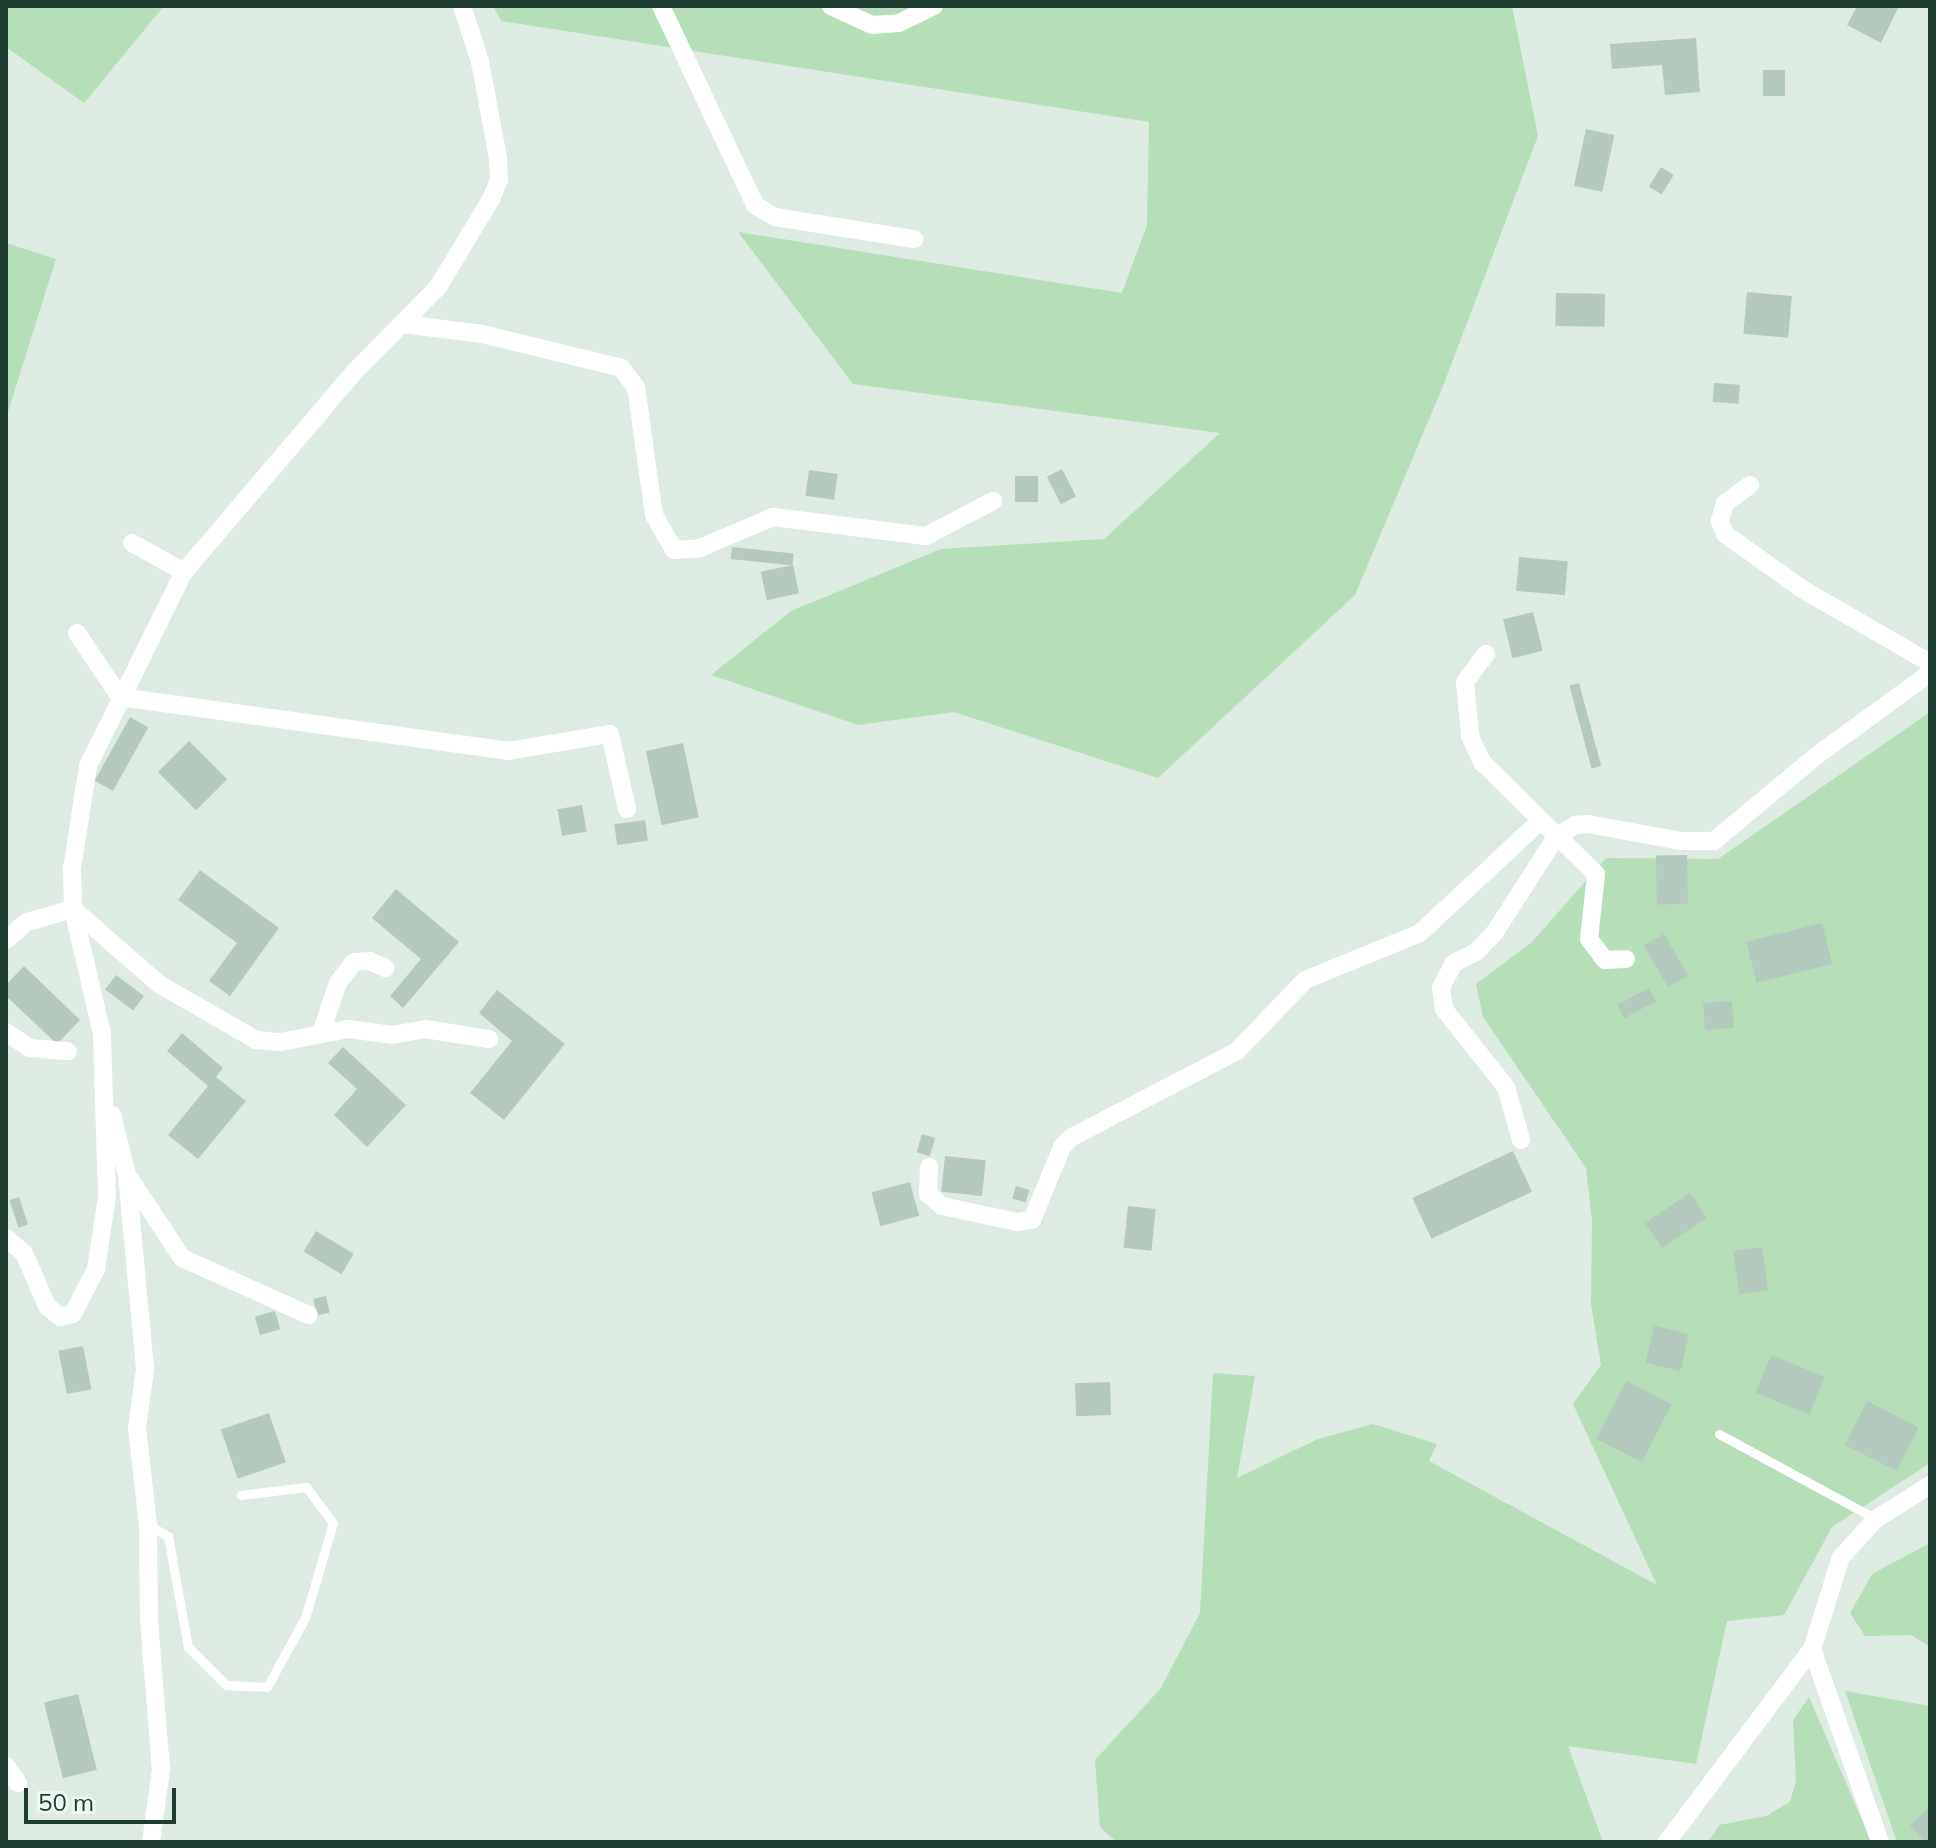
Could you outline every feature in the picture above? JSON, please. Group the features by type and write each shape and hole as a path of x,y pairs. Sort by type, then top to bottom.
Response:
{"street":[{"path":"6,1238 24,1253 47,1306 60,1317 73,1314 96,1269 107,1196 102,1034 73,909 72,869 88,766 184,572 354,372 438,287 499,180 480,62 462,6"},
{"path":"661,6 755,205 775,217 914,239"},
{"path":"831,6 872,25 899,23 934,6"},
{"path":"403,324 511,340 621,368 636,387 654,515 674,550 700,548 773,517 926,536 993,501"},
{"path":"1750,485 1725,503 1720,521 1725,534 1802,589 1930,663"},
{"path":"132,543 184,572"},
{"path":"77,633 120,697 509,751 610,734 627,809"},
{"path":"1486,654 1465,682 1470,736 1482,762 1596,874 1599,885 1589,924 1594,952 1605,960 1626,959"},
{"path":"1521,1140 1506,1087 1444,1009 1441,988 1454,963 1476,952 1495,932 1556,837 1575,825 1588,824 1681,841 1714,841 1816,756 1930,673"},
{"path":"929,1167 928,1194 942,1206 1017,1222 1032,1220 1062,1147 1072,1137 1237,1051 1305,980 1420,933 1540,821"},
{"path":"6,940 27,922 73,909"},
{"path":"73,909 159,984 230,1029 256,1040 280,1042 322,1030 392,1035 425,1029 489,1039"},
{"path":"322,1030 338,983 354,962 370,961 385,968"},
{"path":"6,1032 30,1048 68,1051"},
{"path":"103,1077 127,1175 145,1370 137,1428 148,1525 149,1621 161,1769 151,1842"},
{"path":"127,1175 182,1258 309,1315"},
{"path":"1667,1842 1812,1649 1841,1557 1876,1519 1930,1485"},
{"path":"1812,1649 1880,1842"},
{"path":"6,1766 18,1783"}],"lane":[{"path":"1719,1434 1876,1519"},
{"path":"148,1525 168,1536 188,1647 226,1685 267,1687 305,1618 333,1523 306,1487 240,1495"}],"green space":[{"path":"6,6 164,6 84,103 6,47"},
{"path":"493,6 1512,6 1538,136 1443,386 1355,595 1158,778 954,712 858,725 711,675 791,611 941,549 1104,539 1220,433 853,384 738,232 1122,293 1147,225 1149,122 501,21"},
{"path":"6,243 56,259 6,418"},
{"path":"1930,712 1930,1463 1832,1527 1784,1615 1727,1621 1696,1764 1568,1746 1603,1842 1117,1842 1100,1827 1095,1760 1161,1688 1200,1613 1213,1373 1255,1376 1237,1478 1318,1439 1373,1424 1437,1444 1429,1461 1657,1585 1573,1404 1601,1365 1591,1304 1592,1220 1586,1168 1483,1017 1476,984 1532,942 1606,858 1718,859"},
{"path":"1930,1543 1930,1647 1911,1635 1865,1636 1850,1613 1872,1574"},
{"path":"1845,1691 1930,1706 1930,1842 1897,1842"},
{"path":"1809,1697 1871,1841 1708,1842 1719,1825 1766,1816 1790,1802 1796,1781 1793,1720"}],"building":[{"path":"1857,6 1899,6 1881,43 1847,25"},
{"path":"1696,38 1700,92 1665,95 1662,65 1612,69 1610,44"},
{"path":"1763,70 1785,70 1785,96 1763,96"},
{"path":"1586,129 1614,135 1602,192 1574,186"},
{"path":"1661,167 1674,175 1662,194 1649,187"},
{"path":"1747,292 1792,296 1788,338 1743,334"},
{"path":"1556,293 1605,294 1604,327 1555,326"},
{"path":"1714,383 1740,385 1739,404 1713,402"},
{"path":"1062,469 1076,497 1061,504 1047,477"},
{"path":"809,470 838,474 834,500 805,496"},
{"path":"1015,476 1038,476 1038,502 1015,502"},
{"path":"732,547 794,553 792,565 731,559"},
{"path":"1519,557 1568,561 1565,595 1516,591"},
{"path":"793,565 799,593 767,600 761,572"},
{"path":"1533,612 1543,651 1513,658 1503,619"},
{"path":"1579,683 1601,766 1592,769 1569,686"},
{"path":"130,717 148,727 113,791 95,781"},
{"path":"189,741 227,779 196,810 158,772"},
{"path":"683,743 699,817 662,825 646,751"},
{"path":"582,805 587,832 562,836 557,809"},
{"path":"645,820 648,841 617,845 614,824"},
{"path":"1687,855 1688,904 1657,905 1656,856"},
{"path":"200,870 279,928 230,996 209,981 237,943 178,900"},
{"path":"396,889 459,942 403,1008 390,996 421,959 372,918"},
{"path":"1822,923 1832,964 1756,983 1746,942"},
{"path":"1664,934 1688,976 1668,987 1644,945"},
{"path":"24,966 80,1020 57,1044 6,996 6,985"},
{"path":"116,975 144,996 133,1010 105,989"},
{"path":"1649,988 1656,1001 1624,1018 1617,1005"},
{"path":"497,990 565,1044 504,1120 470,1093 512,1041 479,1013"},
{"path":"1732,1001 1734,1028 1705,1030 1703,1003"},
{"path":"182,1033 223,1068 216,1077 246,1101 198,1159 168,1135 208,1086 167,1051"},
{"path":"343,1047 406,1105 367,1147 334,1115 357,1089 328,1063"},
{"path":"922,1134 935,1138 930,1156 916,1152"},
{"path":"1513,1151 1532,1192 1431,1239 1412,1198"},
{"path":"945,1156 986,1160 982,1196 941,1192"},
{"path":"910,1182 919,1216 880,1226 871,1192"},
{"path":"1016,1186 1029,1190 1026,1203 1012,1198"},
{"path":"1690,1193 1707,1218 1662,1248 1645,1223"},
{"path":"19,1197 28,1225 18,1228 9,1200"},
{"path":"1128,1206 1156,1209 1151,1251 1124,1248"},
{"path":"316,1231 354,1254 341,1274 304,1252"},
{"path":"1762,1247 1768,1291 1739,1295 1733,1251"},
{"path":"326,1296 330,1313 317,1315 313,1299"},
{"path":"275,1311 280,1329 260,1335 255,1317"},
{"path":"1654,1326 1689,1334 1681,1371 1645,1363"},
{"path":"83,1346 91,1389 67,1394 58,1351"},
{"path":"1771,1355 1825,1377 1809,1415 1756,1393"},
{"path":"1626,1381 1671,1404 1642,1462 1596,1439"},
{"path":"1110,1382 1111,1415 1076,1416 1075,1383"},
{"path":"1867,1401 1919,1427 1896,1471 1845,1445"},
{"path":"269,1413 286,1462 238,1479 221,1430"},
{"path":"78,1694 97,1770 63,1778 44,1702"},
{"path":"1930,1807 1930,1842 1925,1842 1910,1825"}]}
